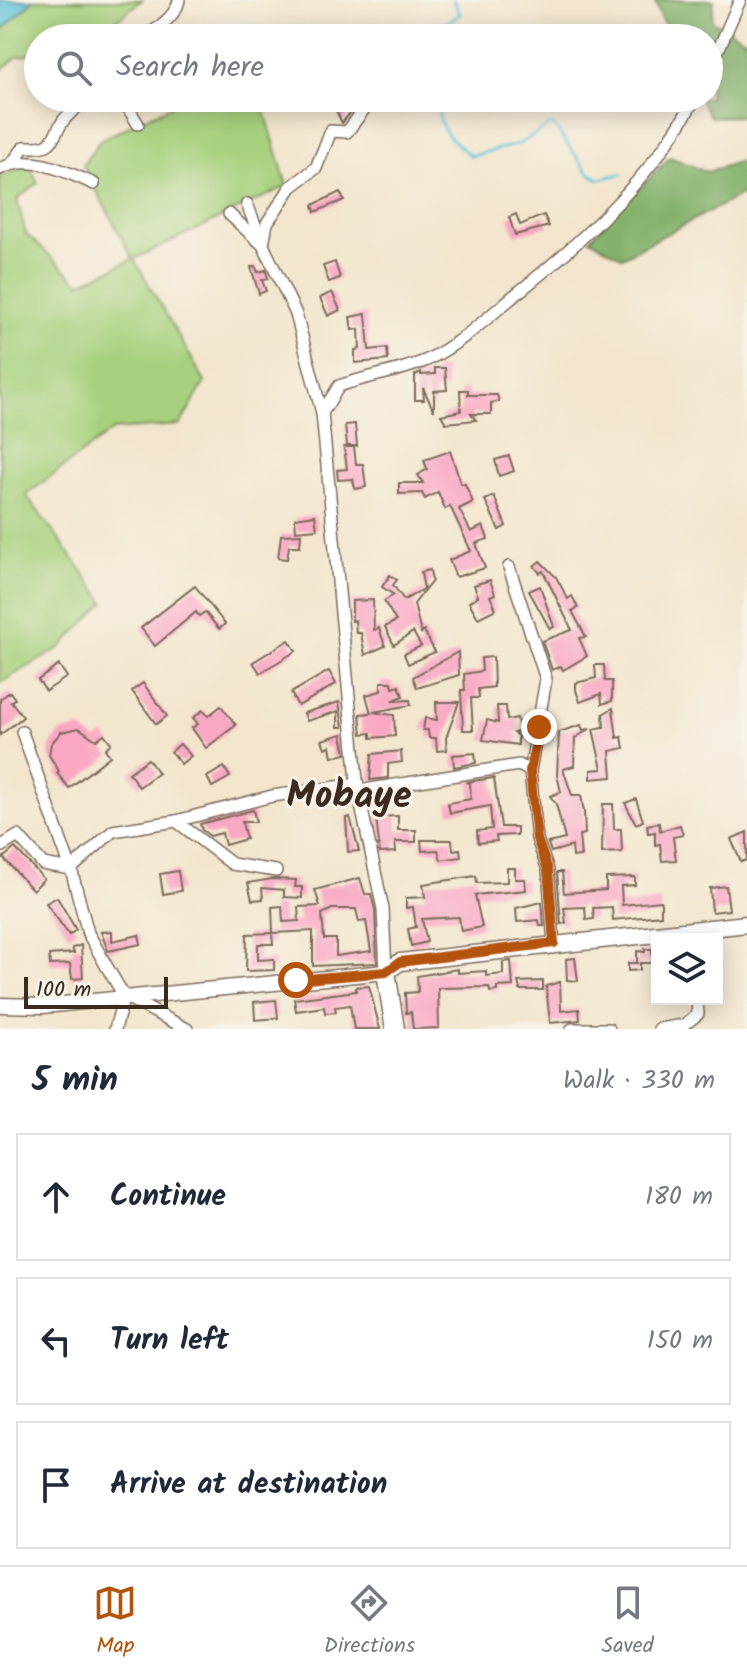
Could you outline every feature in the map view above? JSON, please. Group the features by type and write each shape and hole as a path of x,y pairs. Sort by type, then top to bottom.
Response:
{"main road":[{"path":"703,933 747,924"},
{"path":"395,1029 386,972 400,962 554,943 651,938"}],"street":[{"path":"164,24 177,11 179,0"},
{"path":"723,39 740,0"},
{"path":"0,169 13,162 24,147 43,148 57,138 63,122 73,112"},
{"path":"131,112 138,124"},
{"path":"263,245 267,223 291,187 316,168 331,131 347,132 362,112"},
{"path":"322,413 339,386 426,360 473,331 560,261 600,222 677,131 687,112"},
{"path":"13,162 65,171 94,184"},
{"path":"0,1005 43,1006 386,972 383,909 358,788 322,413 296,314 247,204"},
{"path":"229,214 263,245"},
{"path":"509,567 546,679 530,771 537,839 548,870 554,943"},
{"path":"22,732 71,869 88,933 124,996 187,1029"},
{"path":"71,869 113,831 176,821 272,796 358,788 519,765 530,771"},
{"path":"176,821 232,864 276,871"},
{"path":"0,847 18,836 43,864 71,869"},
{"path":"115,1029 124,996"},
{"path":"659,1029 684,1025 698,1014 697,1005"},
{"path":"572,1029 609,1029"}],"green space":[{"path":"33,0 142,0 111,24 24,24 24,56 17,57 0,71 0,32"},
{"path":"654,0 714,0 712,21 718,24 664,24"},
{"path":"723,27 747,40 747,116 710,117 707,112 723,112"},
{"path":"158,112 265,112 287,186 134,259 205,382 180,425 113,430 26,495 105,602 60,648 0,683 0,176 30,166 38,183 17,199 26,234 80,283 133,259 83,165 100,140"},
{"path":"670,157 707,172 747,159 747,192 622,257 590,239"}],"water":[{"path":"0,0 33,0 0,32"}],"building":[{"path":"337,112 351,112 342,123"},
{"path":"340,192 344,200 315,212 313,205"},
{"path":"516,214 520,225 544,215 549,226 515,235 509,217"},
{"path":"335,262 340,278 329,282 323,266"},
{"path":"255,266 258,272 266,270 268,279 262,280 266,291 259,294 251,267"},
{"path":"332,292 340,310 328,316 320,298"},
{"path":"366,314 369,350 387,348 388,360 355,363 355,350 360,349 359,329 352,330 350,317"},
{"path":"435,368 445,368 447,390 434,391 434,411 423,388 424,400 415,400 415,375 421,372 421,375 435,374"},
{"path":"460,390 468,390 468,395 497,395 499,401 491,403 491,414 471,414 476,420 446,423 441,415 461,411"},
{"path":"355,424 357,446 347,446 345,425"},
{"path":"344,447 354,447 356,464 363,464 366,487 355,489 353,479 338,480 337,470 347,469"},
{"path":"450,451 461,484 465,484 473,502 459,509 471,532 483,526 488,539 476,543 485,568 456,577 449,560 471,551 450,506 445,509 438,492 425,499 422,493 399,494 399,483 423,483 418,475 427,469 424,460"},
{"path":"509,456 514,471 499,476 495,460"},
{"path":"494,496 506,526 499,530 485,500"},
{"path":"315,515 317,529 296,531 295,518"},
{"path":"301,534 300,546 289,546 287,559 278,558 281,535"},
{"path":"540,561 556,577 568,599 572,596 578,608 572,611 586,637 579,638 587,656 563,670 561,666 552,670 542,641 572,630 543,571 540,573 534,566"},
{"path":"430,570 432,581 414,604 421,633 424,631 435,652 408,664 404,654 421,646 413,632 394,645 385,627 396,621 384,601 394,595 382,587 390,575 397,580 393,585 404,600 424,589 421,572"},
{"path":"490,580 495,594 490,596 496,609 478,618 469,602 478,596 474,585"},
{"path":"195,586 225,624 219,629 205,612 199,616 196,612 155,646 141,628"},
{"path":"540,586 554,627 550,629 529,591"},
{"path":"373,600 374,630 379,628 385,646 365,655 361,633 356,633 355,620 352,621 352,601"},
{"path":"289,640 296,651 260,673 253,662"},
{"path":"458,652 459,675 417,688 413,677"},
{"path":"493,657 494,687 478,689 479,698 471,698 473,730 463,730 461,690 465,690 464,674 482,671 481,658"},
{"path":"59,665 67,677 46,691 38,680"},
{"path":"595,665 604,665 605,681 612,681 612,701 602,704 601,694 580,702 576,683 596,678"},
{"path":"329,671 336,684 298,706 291,693"},
{"path":"381,682 392,682 393,688 399,686 403,696 392,701 410,700 411,705 373,712 394,715 395,736 371,738 371,733 362,734 360,714 371,713 366,695 381,691"},
{"path":"143,683 167,716 156,724 132,691"},
{"path":"10,692 15,699 11,701 23,717 0,735 0,699"},
{"path":"339,702 343,727 338,727 338,711 307,721 304,713"},
{"path":"436,702 459,702 446,738 447,750 437,751 436,738 429,738 428,730 423,730 425,718 437,720"},
{"path":"221,706 236,725 206,748 192,728 198,724 193,718 203,710 208,716"},
{"path":"497,706 506,706 507,720 517,718 520,731 514,733 518,736 518,745 483,740 487,720 498,723"},
{"path":"613,708 617,738 622,737 624,748 610,751 612,777 591,779 591,770 602,769 593,729 604,727 603,714"},
{"path":"581,725 583,730 590,729 575,738 574,766 563,769 572,795 581,795 584,812 585,834 579,835 581,856 573,857 572,846 551,852 548,843 565,839 556,804 550,796 561,792 557,775 559,732"},
{"path":"79,728 96,740 104,734 111,743 105,749 110,756 69,788 57,773 59,771 49,755 51,744 61,732"},
{"path":"342,734 346,754 332,757 330,746 325,748 322,740"},
{"path":"180,744 191,756 181,764 171,752"},
{"path":"401,751 402,762 388,764 388,778 370,780 372,754"},
{"path":"475,753 476,763 454,767 453,755"},
{"path":"148,759 158,773 139,787 129,773"},
{"path":"224,767 230,777 212,787 207,777"},
{"path":"494,778 501,827 517,827 517,835 496,836 497,841 478,843 477,831 492,829 490,806 450,813 448,803 471,799 470,783 466,782"},
{"path":"636,799 643,821 636,824 625,803"},
{"path":"603,804 613,804 614,829 621,829 622,852 602,853"},
{"path":"253,810 256,822 242,822 246,839 225,845 222,833 210,836 200,824"},
{"path":"398,816 398,830 416,830 416,842 395,842 396,852 380,853 376,817"},
{"path":"350,817 359,851 348,852 346,818"},
{"path":"659,823 660,831 680,825 683,835 673,837 676,860 662,861 660,844 655,845 655,832 648,833 647,825"},
{"path":"747,832 747,860 741,862 731,839"},
{"path":"421,840 452,840 453,850 460,849 461,857 441,860 438,850 422,851"},
{"path":"15,848 44,879 33,890 3,858"},
{"path":"507,868 515,868 515,879 525,879 526,890 475,895 482,927 461,931 459,917 422,919 427,942 411,946 408,929 416,927 413,907 406,908 406,898 425,897 423,884 476,876 477,883 507,882"},
{"path":"178,871 181,891 163,894 160,874"},
{"path":"557,872 562,872 564,893 606,890 606,878 635,877 635,885 621,886 622,905 661,901 661,915 613,920 612,907 593,908 594,919 586,920 585,907 564,908 566,923 561,924"},
{"path":"360,878 365,894 371,894 375,910 377,963 313,966 313,931 273,933 272,907 282,906 283,922 299,921 298,907 320,906 315,890","holes":["332,909 356,909 359,922 366,921 371,951 336,956 336,939 324,939 322,914"]},
{"path":"272,879 296,880 295,887 302,887 302,898 284,897 284,890 262,888 263,899 252,900 248,883"},
{"path":"726,886 729,910 712,912 710,888"},
{"path":"57,897 76,930 69,935 46,903"},
{"path":"542,902 544,926 540,926 539,920 517,922 516,908"},
{"path":"112,931 112,941 139,935 141,944 108,951 101,932"},
{"path":"272,933 273,944 258,944 258,960 274,959 274,970 246,971 247,934"},
{"path":"81,945 83,978 72,979 70,964 50,965 49,955 74,953 72,948"},
{"path":"645,949 651,949 651,963 640,963 640,970 628,971 628,963 637,963 637,951 645,952"},
{"path":"575,958 578,981 567,980 566,959"},
{"path":"511,961 513,986 497,987 497,991 490,992 489,987 438,988 439,1028 413,1029 411,1012 406,1013 405,993 418,992 417,976 458,969 458,973 486,971 486,976 503,974 503,962"},
{"path":"543,981 543,990 520,990 518,982"},
{"path":"560,982 561,1011 579,1009 580,1020 550,1023 546,986"},
{"path":"369,986 380,1029 354,1029 350,1005 335,1007 336,1012 325,1013 324,1007 296,1011 294,999 356,991 356,987"},
{"path":"276,1000 278,1018 255,1020 254,1002"}],"waterway":[{"path":"440,24 460,14 453,0"},
{"path":"438,112 446,132 471,156 519,144 550,125 555,127 588,172 599,179 622,174"}],"district":[{"name":"Mobaye","path":"349,794"}],"route":[{"path":"296,980 386,972 400,962 554,943 548,870 537,839 530,771 539,727"}]}
